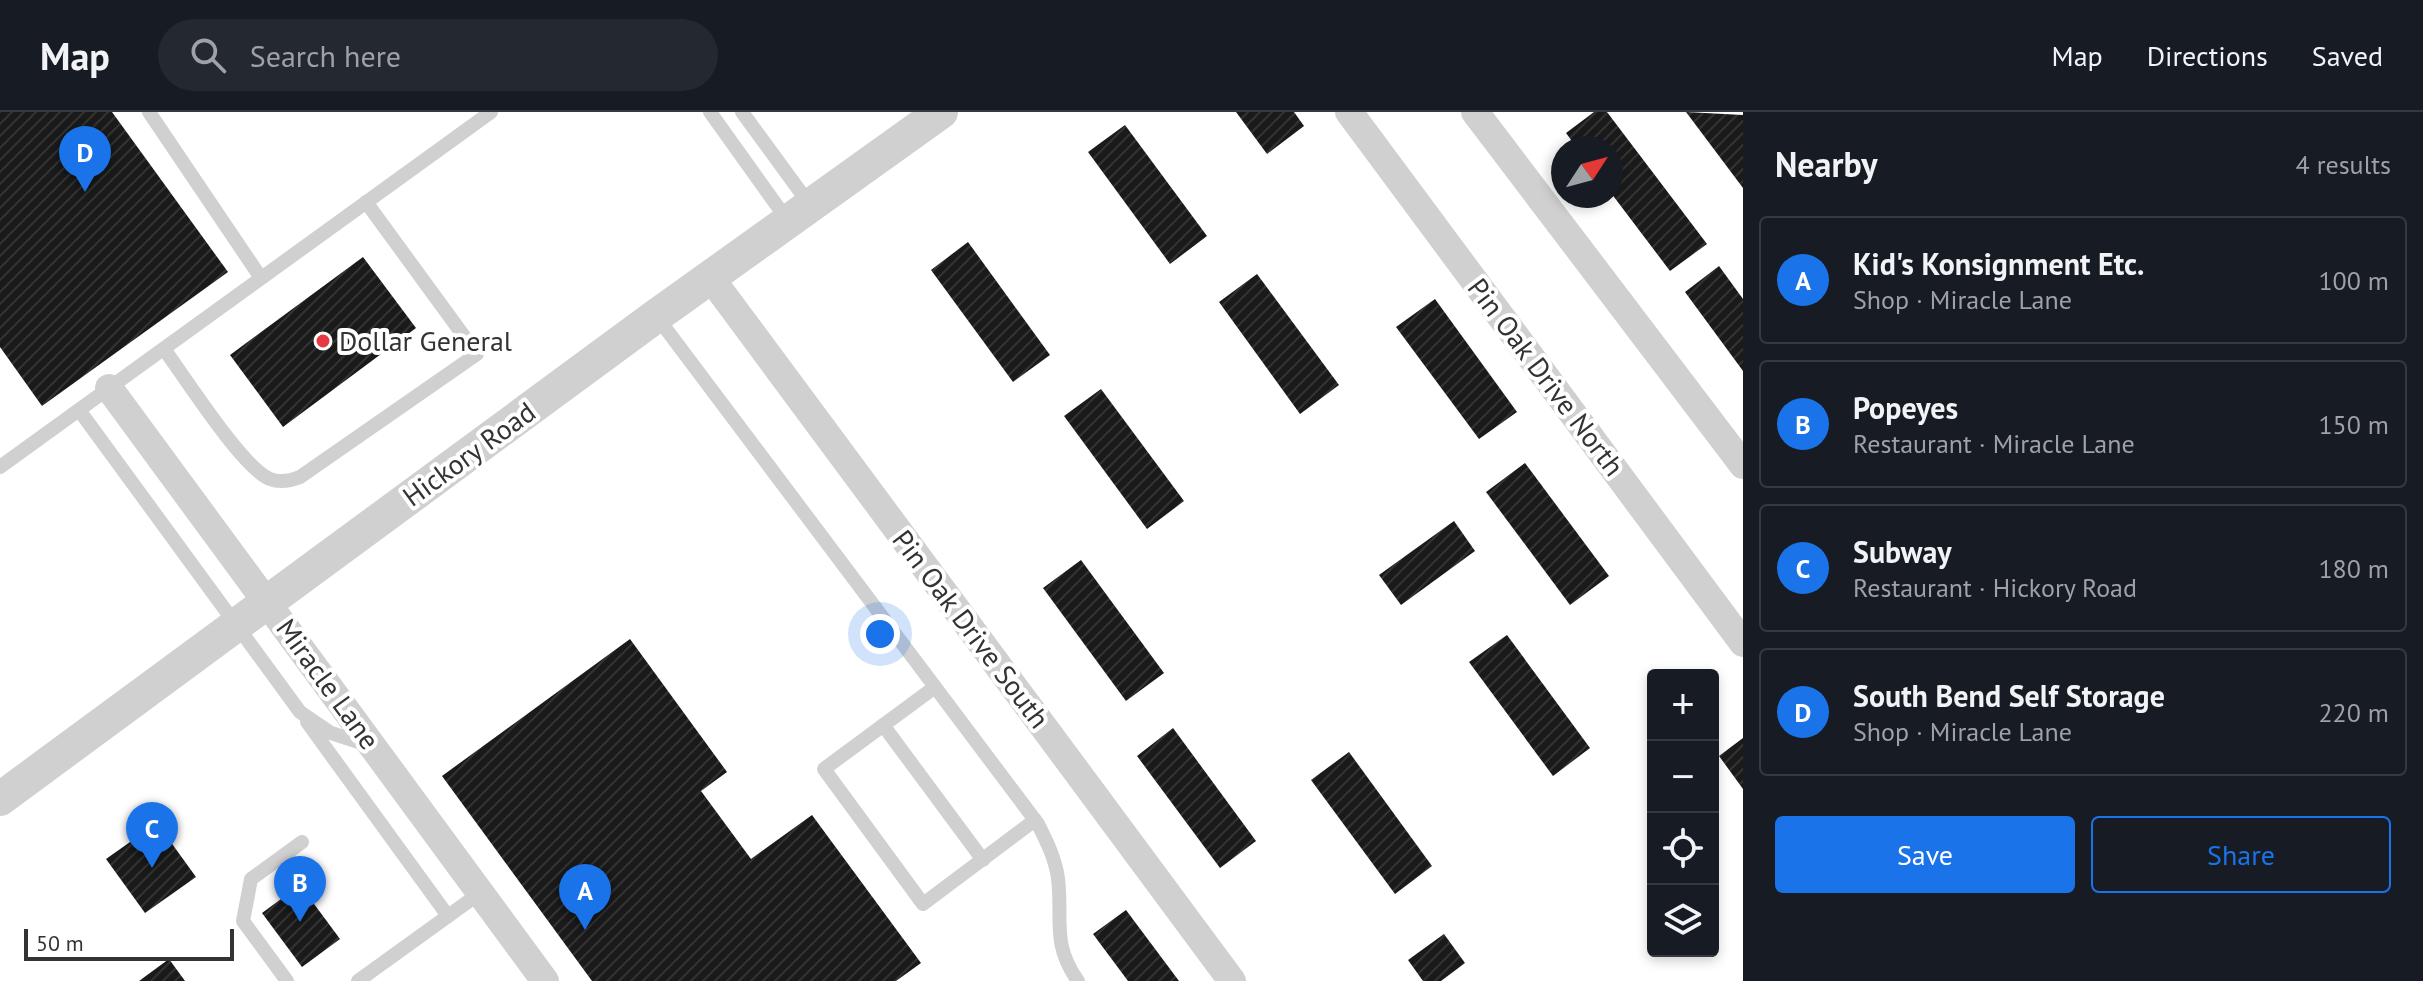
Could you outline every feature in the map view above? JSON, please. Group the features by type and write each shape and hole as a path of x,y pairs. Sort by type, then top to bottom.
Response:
{"street":[{"name":"Hickory Road","path":"0,799 656,316 941,112"},
{"name":"Pin Oak Drive North","path":"1349,112 1743,643"},
{"path":"1480,114 1743,465"},
{"name":"Pin Oak Drive South","path":"710,277 1232,981"},
{"name":"Miracle Lane","path":"109,388 545,981"}],"lane":[{"path":"149,112 261,278"},
{"path":"0,467 491,112"},
{"path":"710,112 799,213"},
{"path":"742,112 799,213"},
{"path":"164,349 250,465 271,480 282,482 300,477 398,412 477,354 366,202"},
{"path":"656,316 1035,820 1053,853 1058,877 1061,953 1078,981"},
{"path":"79,410 448,916"},
{"path":"935,687 824,769 923,904 1035,820"},
{"path":"300,712 318,726 357,740 379,753"},
{"path":"883,725 983,860"},
{"path":"287,981 243,921 251,879 302,842"},
{"path":"358,981 480,893"}],"building":[{"path":"0,112 112,112 228,272 42,406 0,347"},
{"path":"1236,112 1294,112 1304,126 1267,154"},
{"path":"1594,112 1607,112 1707,244 1670,271 1622,208 1623,136 1568,136 1566,133"},
{"path":"1686,112 1743,115 1743,188"},
{"path":"1125,125 1207,236 1170,264 1088,152"},
{"path":"968,242 1050,355 1013,382 931,270"},
{"name":"Dollar General","path":"363,257 416,328 283,427 230,355"},
{"path":"1719,266 1743,299 1743,371 1685,292"},
{"path":"1257,274 1339,385 1300,414 1219,302"},
{"path":"1435,299 1517,412 1479,439 1396,327"},
{"path":"1101,389 1184,501 1147,529 1064,416"},
{"path":"1525,463 1609,576 1570,605 1486,492"},
{"path":"1454,521 1475,551 1401,605 1379,575"},
{"path":"1081,560 1164,673 1126,701 1043,588"},
{"path":"1507,635 1590,748 1553,776 1469,662"},
{"path":"630,639 727,772 701,791 751,859 812,815 921,963 896,981 592,981 442,776"},
{"path":"1173,728 1256,841 1220,868 1137,756"},
{"path":"1743,738 1743,789 1719,756"},
{"path":"1349,752 1432,866 1395,894 1311,780"},
{"path":"157,823 196,877 145,913 106,859"},
{"path":"300,885 340,939 302,967 262,913"},
{"path":"1126,910 1179,981 1128,981 1093,934"},
{"path":"1444,934 1465,963 1441,981 1423,981 1408,960"},
{"path":"169,959 185,981 139,981"}],"place":[{"name":"South Bend Self Storage","path":"85,192"},
{"name":"Dollar General","path":"323,341"},
{"name":"Subway","path":"152,868"},
{"name":"Popeyes","path":"300,922"},
{"name":"Kid's Konsignment Etc.","path":"585,930"}]}
